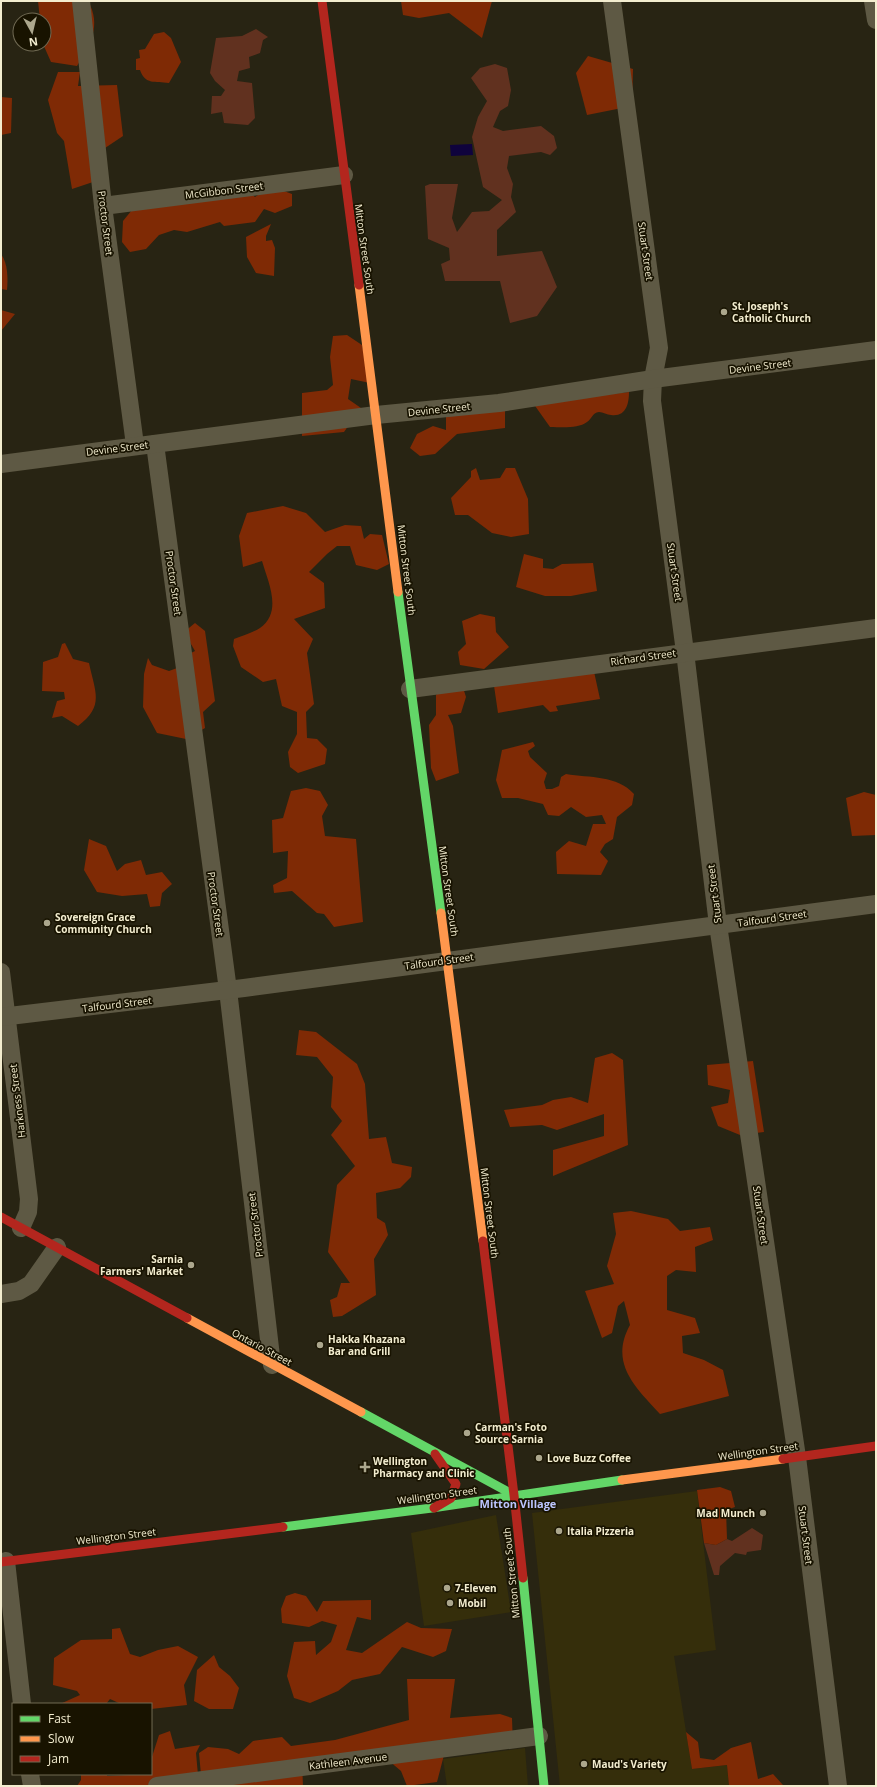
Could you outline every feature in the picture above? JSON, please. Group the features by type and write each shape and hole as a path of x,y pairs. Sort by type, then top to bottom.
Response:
{"street":[{"name":"Proctor Street","path":"81,1 104,206 134,445"},
{"name":"Mitton Street South","path":"322,1 410,689 448,960 514,1495 544,1786"},
{"name":"Stuart Street","path":"612,1 659,348 653,379 652,401 685,652 718,925 797,1456 838,1786"},
{"path":"874,1 876,20"},
{"name":"McGibbon Street","path":"104,206 344,175"},
{"name":"Devine Street","path":"1,464 134,445 155,444 376,415 499,403 653,379 876,350"},
{"name":"Proctor Street","path":"155,444 228,990 272,1365"},
{"name":"Richard Street","path":"410,689 876,628"},
{"name":"Talfourd Street","path":"4,1017 228,990 876,904"},
{"name":"Harkness Street","path":"1,972 4,1017 29,1199 28,1212 21,1228"},
{"name":"Ontario Street","path":"1,1217 514,1495"},
{"path":"1,1294 19,1291 31,1284 57,1247"},
{"name":"Wellington Street","path":"4,1561 432,1508 514,1495 876,1446"},
{"path":"432,1450 456,1484 451,1498 432,1508"},
{"path":"4,1561 22,1703"},
{"name":"Kathleen Avenue","path":"157,1786 539,1736"},
{"path":"30,1775 32,1786"}],"shaded area":[{"path":"38,1 88,1 94,19 93,35 77,66 51,62 47,52 52,52 52,12 39,12"},
{"path":"401,1 492,1 482,38 449,13 419,18 403,15"},
{"path":"256,29 268,37 263,40 260,53 249,57 250,68 239,71 237,81 252,83 255,118 248,125 224,123 222,112 211,114 212,96 221,96 225,90 215,81 210,73 216,38 242,36"},
{"path":"164,32 171,38 181,62 169,83 148,80 142,75 140,70 136,70 136,59 140,58 139,50 145,49 154,34"},
{"path":"588,56 633,69 632,106 587,115 576,73"},
{"path":"495,64 507,68 511,90 508,106 500,111 493,127 503,131 541,126 554,136 557,148 550,155 541,152 509,156 507,168 513,184 511,197 516,212 497,230 497,256 542,251 557,287 537,316 510,323 500,281 445,281 441,264 450,260 449,248 428,239 425,186 430,184 458,184 452,218 457,232 472,212 489,211 502,200 483,187 472,137 478,117 487,101 471,78 480,68"},
{"path":"58,72 80,72 78,86 117,85 123,136 102,150 93,182 72,189 64,141 57,133 48,100"},
{"path":"1,97 12,98 11,133 1,135"},
{"path":"472,144 473,155 451,156 450,145"},
{"path":"240,185 255,197 269,190 278,190 292,194 292,206 275,213 264,209 255,222 224,226 220,222 187,232 174,230 159,235 146,249 130,252 122,242 123,221 136,205"},
{"path":"271,224 266,236 266,241 272,240 275,248 274,276 256,273 247,257 246,237"},
{"path":"1,254 6,266 7,290 1,289"},
{"path":"1,310 15,314 1,331"},
{"path":"347,335 362,345 370,383 351,379 348,399 361,408 344,432 302,436 302,393 327,390 333,385 330,357 333,336"},
{"path":"629,392 626,409 620,414 608,415 599,412 593,415 587,422 574,427 550,427 533,403"},
{"path":"505,405 505,428 457,434 435,454 420,456 410,448 417,434 433,426 446,430 446,414"},
{"path":"476,468 480,480 500,478 506,468 515,468 528,499 529,534 511,537 492,533 468,515 455,515 451,498 471,477 471,471"},
{"path":"283,506 306,513 325,532 345,525 361,526 364,539 370,534 382,535 389,564 377,570 356,565 350,546 337,546 309,572 324,583 325,608 294,619 313,639 307,653 314,704 306,712 307,738 317,739 327,749 325,764 298,773 290,767 288,752 297,734 297,712 282,706 276,679 263,682 241,667 233,646 234,639 257,630 267,621 271,614 272,605 270,587 262,561 243,567 239,536 247,513"},
{"path":"524,554 543,559 543,568 553,569 562,564 593,563 597,591 571,596 545,596 516,587"},
{"path":"480,614 495,617 496,632 509,647 484,669 460,665 458,652 466,644 462,621"},
{"path":"195,623 205,631 215,701 203,712 205,728 186,739 157,733 143,707 144,674 148,658 152,665 169,671 177,668 179,659 195,651 184,632"},
{"path":"65,643 73,659 89,663 95,690 96,698 92,712 78,726 62,716 52,718 57,701 65,699 64,692 42,691 43,662 58,657 62,644"},
{"path":"593,667 600,699 556,706 558,711 550,712 543,705 498,713 493,679"},
{"path":"460,678 466,697 461,713 448,715 453,726 459,773 436,781 431,768 429,725 436,715 436,695 448,681"},
{"path":"533,742 535,746 528,751 530,757 547,773 544,782 546,789 552,789 559,786 561,777 566,774 611,780 620,783 634,794 632,805 617,817 613,839 605,844 600,852 608,861 601,875 557,874 556,852 569,841 586,846 593,824 606,824 602,815 586,817 571,807 559,816 548,815 543,804 518,798 502,798 496,780 502,750"},
{"path":"306,788 320,791 328,805 322,816 325,836 356,839 363,922 334,927 324,914 317,913 292,891 274,893 273,885 287,878 288,851 273,853 272,820 283,818 291,791"},
{"path":"864,792 876,795 876,835 852,836 846,798"},
{"path":"89,839 106,846 117,871 125,864 141,860 146,875 162,872 172,884 162,893 160,906 150,907 147,894 122,896 97,892 84,870"},
{"path":"299,1030 316,1032 357,1064 365,1084 369,1139 386,1137 392,1163 412,1167 411,1177 400,1188 376,1193 377,1218 385,1223 388,1235 374,1259 376,1295 342,1316 333,1317 330,1300 337,1297 341,1283 350,1283 328,1252 337,1185 355,1166 331,1135 342,1121 331,1107 333,1077 317,1057 296,1055"},
{"path":"612,1053 623,1060 628,1145 553,1176 553,1150 604,1136 604,1114 557,1130 542,1125 510,1127 504,1110 542,1105 553,1100 571,1097 588,1103 595,1058"},
{"path":"753,1061 764,1132 740,1135 718,1126 711,1107 728,1103 730,1090 708,1085 707,1065"},
{"path":"631,1211 668,1219 680,1231 710,1227 713,1240 695,1247 696,1272 676,1270 667,1276 667,1310 695,1318 700,1333 682,1336 683,1353 704,1360 723,1370 729,1396 660,1414 634,1384 624,1363 622,1351 624,1339 630,1325 624,1301 618,1306 612,1333 602,1338 585,1291 614,1284 607,1266 616,1234 613,1213"},
{"path":"720,1487 731,1491 735,1507 726,1510 727,1539 716,1545 704,1543 697,1490"},
{"path":"697,1491 716,1650 674,1656 692,1769 727,1765 729,1786 560,1786 532,1513"},
{"path":"496,1515 511,1612 424,1626 411,1533"},
{"path":"752,1528 763,1535 761,1550 747,1552 746,1555 735,1553 720,1566 719,1575 714,1575 704,1543 716,1545 727,1539 732,1541"},
{"path":"295,1593 306,1596 317,1612 323,1601 371,1600 371,1620 357,1617 346,1650 362,1653 407,1622 421,1628 452,1629 446,1651 433,1657 402,1647 380,1674 352,1680 338,1691 310,1703 294,1698 287,1676 294,1642 315,1641 316,1655 331,1642 337,1625 322,1621 309,1627 282,1623 281,1609 286,1596"},
{"path":"120,1628 130,1654 140,1657 158,1650 178,1646 198,1657 184,1685 187,1705 152,1709 152,1703 119,1703 110,1699 107,1703 62,1703 80,1695 77,1691 53,1685 54,1658 81,1640 112,1639 112,1629"},
{"path":"214,1655 219,1667 230,1676 239,1688 233,1709 209,1709 194,1701 197,1670"},
{"path":"407,1679 455,1679 450,1718 500,1714 512,1718 513,1746 444,1755 437,1782 407,1786 401,1771 388,1760 302,1762 303,1786 202,1786 199,1753 208,1747 228,1749 239,1754 253,1741 282,1737 291,1746 335,1740 409,1720"},
{"path":"170,1731 175,1749 200,1745 196,1753 199,1786 77,1786 81,1780 81,1775 152,1775 152,1757 159,1735"},
{"path":"686,1732 698,1742 700,1758 714,1760 731,1748 751,1742 758,1779 773,1774 783,1785 729,1786 727,1765 692,1769"},
{"path":"525,1748 528,1786 447,1786 443,1759"}],"traffic: fast":[{"path":"398,592 441,913"},
{"path":"361,1412 514,1495"},
{"path":"283,1527 432,1508 622,1480"},
{"path":"523,1578 544,1786"}],"traffic: slow":[{"path":"359,285 398,592"},
{"path":"441,913 483,1241"},
{"path":"187,1318 361,1412"},
{"path":"622,1480 783,1459"}],"traffic: jam":[{"path":"322,1 359,285"},
{"path":"1,1217 187,1318"},
{"path":"483,1241 523,1578"},
{"path":"783,1459 876,1446"},
{"path":"434,1508 451,1498 456,1484 435,1454"},
{"path":"1,1562 283,1527"}],"place":[{"name":"St. Joseph's Catholic Church","path":"724,312"},
{"name":"Sovereign Grace Community Church","path":"47,923"},
{"name":"Sarnia Farmers' Market","path":"191,1265"},
{"name":"Hakka Khazana Bar and Grill","path":"320,1345"},
{"name":"Carman's Foto Source Sarnia","path":"467,1433"},
{"name":"Love Buzz Coffee","path":"539,1458"},
{"name":"Wellington Pharmacy and Clinic","path":"365,1467"},
{"name":"Mad Munch","path":"763,1513"},
{"name":"Italia Pizzeria","path":"559,1531"},
{"name":"7-Eleven","path":"447,1588"},
{"name":"Mobil","path":"450,1603"},
{"name":"Maud's Variety","path":"584,1764"}],"district":[{"name":"Mitton Village","path":"518,1504"}]}
